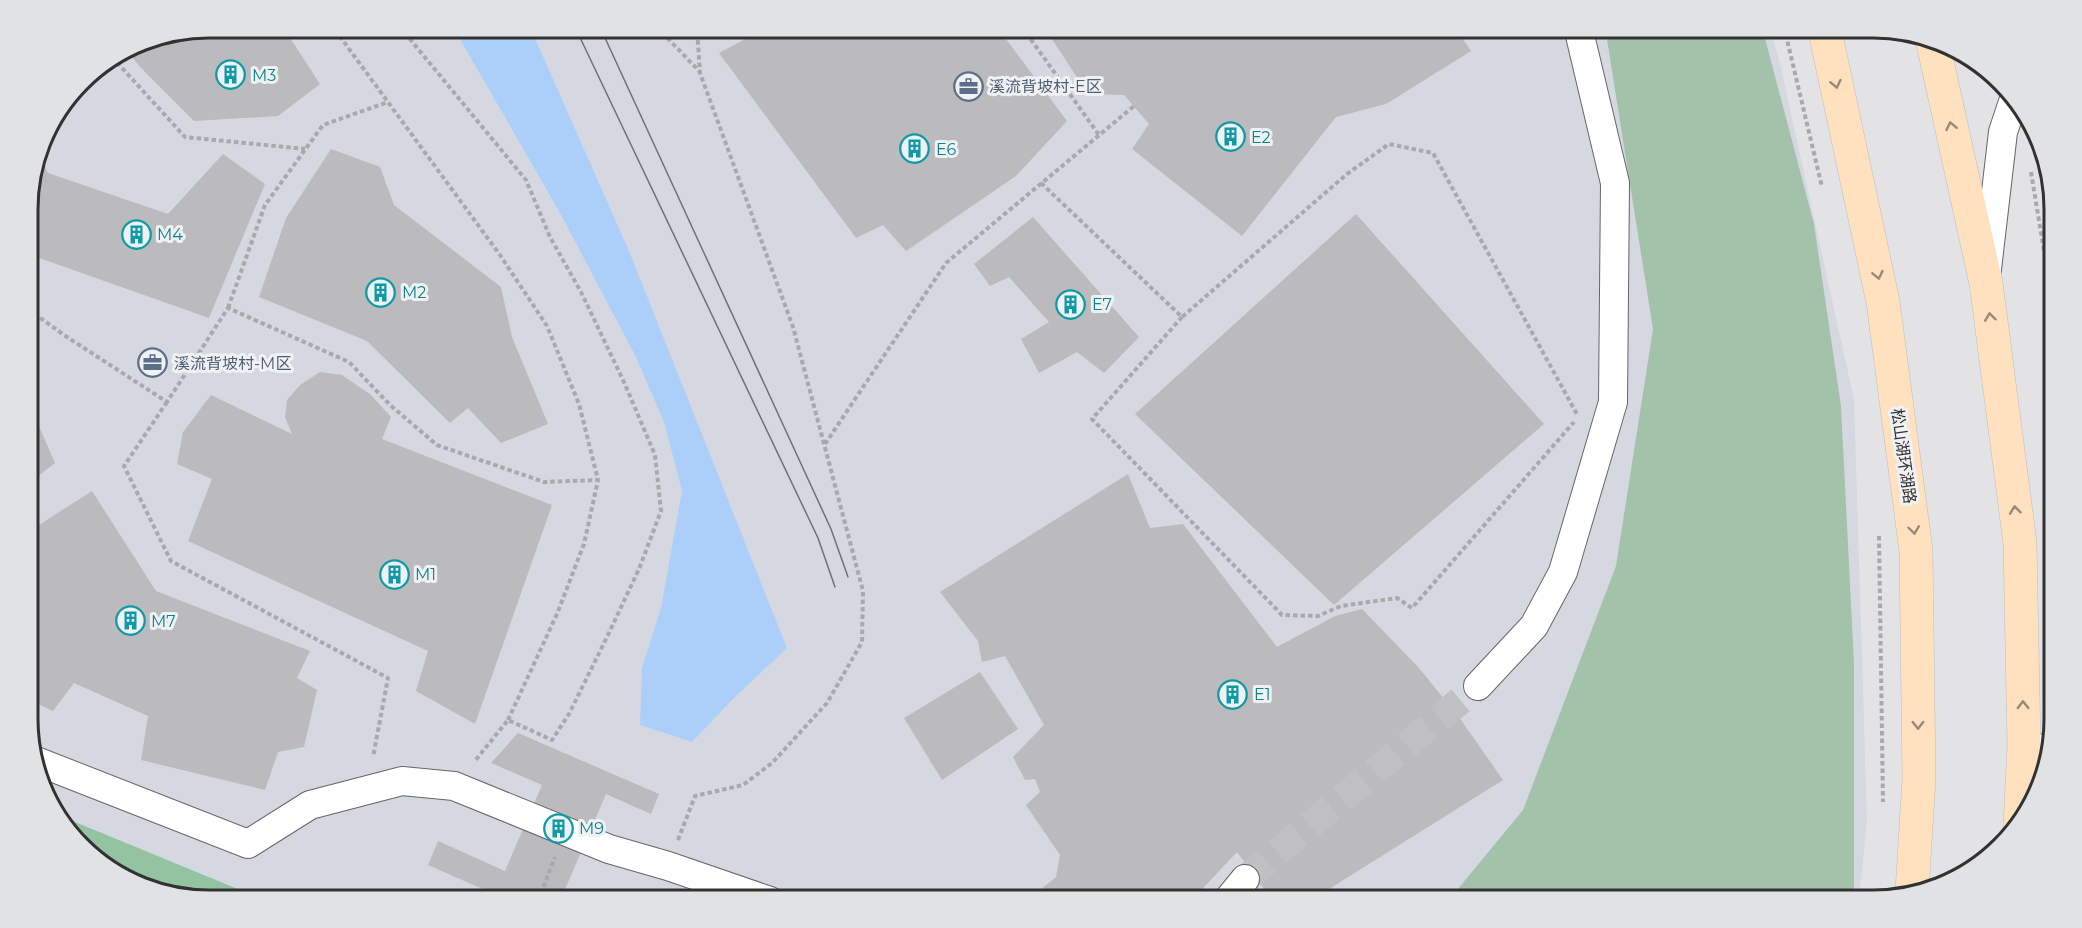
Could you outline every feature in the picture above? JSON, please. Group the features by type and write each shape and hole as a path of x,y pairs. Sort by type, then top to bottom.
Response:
{"main road":[{"name":"松山湖环湖路","path":"1826,38 1883,302 1916,551 1919,779 1912,886"},
{"path":"1934,49 1986,284 2020,543 2036,748 2026,797"}],"street":[{"path":"1478,686 1534,626 1563,572 1612,402 1615,183 1581,38"},
{"path":"1986,284 2003,132 2011,107"},
{"path":"43,764 248,844 310,805 402,781 454,786 609,849 668,866 718,890"},
{"path":"1236,890 1245,879"}],"path":[{"path":"341,38 500,255 547,326 579,404 598,480 580,554 557,614 508,720 454,786"},
{"path":"409,38 526,180 550,237 581,292 624,382 655,455 661,511 639,569 569,714 552,740 508,720"},
{"path":"667,38 700,73"},
{"path":"668,866 695,796 744,785 772,762 827,702 862,642 863,591 793,327 700,73 698,38"},
{"path":"1030,38 1098,135"},
{"path":"1787,38 1825,198"},
{"path":"118,63 186,137 305,149"},
{"path":"366,791 388,678 171,561 124,466 228,308 265,205 305,149 323,125 388,102"},
{"path":"824,445 946,263 1134,106"},
{"path":"1389,144 1433,153 1578,417 1412,608 1397,598 1341,606 1318,616 1282,615 1092,419 1182,317 1347,174 1389,144"},
{"path":"2030,168 2044,251"},
{"path":"1041,183 1182,317"},
{"path":"228,308 349,362 390,405 437,445 544,482 598,480"},
{"path":"38,316 167,402"},
{"path":"1879,532 1883,806"},
{"path":"542,890 565,831"}],"shaded area":[{"path":"197,38 1772,38 1854,399 1867,820 1860,890 197,890 175,887 143,878 104,855 87,841 73,824 50,785 39,742 38,197 43,164 50,143 66,113 87,87 104,73 143,50 164,43"}],"green space":[{"path":"1607,38 1765,38 1814,224 1841,406 1854,664 1854,890 1457,890 1523,810 1616,566 1653,329"},
{"path":"70,820 240,890 197,890 175,887 143,878 104,855 87,841"}],"water":[{"path":"459,38 535,38 629,251 787,648 692,742 640,725 642,668 661,608 682,491 664,422 636,357 560,213"}],"building":[{"name":"M3","path":"197,38 290,38 320,84 278,116 194,121 131,56 164,43"},
{"name":"E6","path":"747,38 1005,38 1067,121 1016,176 906,251 883,225 856,238 719,53"},
{"name":"E2","path":"1051,38 1462,38 1471,51 1386,104 1336,117 1242,236 1132,149 1149,124 1124,95 1088,94"},
{"name":"M2","path":"331,149 380,167 394,205 501,287 512,337 548,424 501,443 468,408 450,423 367,341 259,297 286,218"},
{"name":"M4","path":"223,154 265,184 209,318 38,258 38,197 43,163 48,173 168,214"},
{"path":"1356,214 1544,424 1334,605 1135,414"},
{"name":"E7","path":"1033,217 1139,337 1104,373 1077,352 1039,373 1021,339 1049,322 1009,277 990,286 974,264"},
{"name":"M1","path":"320,372 342,375 370,394 391,417 382,439 552,505 475,724 416,691 428,651 188,541 212,479 177,464 183,432 211,395 292,434 285,417 287,400 300,385"},
{"path":"38,424 55,463 38,476"},
{"name":"E1","path":"1128,474 1150,528 1183,524 1277,647 1335,616 1362,609 1419,668 1461,720 1503,780 1328,890 1265,890 1237,852 1201,890 1040,890 1056,877 1060,855 1026,805 1040,792 1035,779 1025,780 1013,757 1044,725 1005,656 982,662 978,641 940,592"},
{"name":"M7","path":"92,491 156,591 310,651 297,678 317,690 304,747 278,752 265,790 141,760 148,716 74,683 53,711 38,704 38,526"},
{"path":"980,672 1018,729 942,780 904,718"},
{"name":"M9","path":"518,733 659,794 651,814 606,794 565,890 485,890 428,865 438,841 505,871 542,785 491,763"}],"tunnel":[{"path":"1245,879 1478,686"}],"tram line":[{"path":"580,38 818,538 835,587"},
{"path":"605,38 831,529 848,577"}],"place":[{"name":"M3","path":"231,75"},
{"name":"溪流背坡村-E区","path":"968,86"},
{"name":"E2","path":"1230,137"},
{"name":"E6","path":"915,149"},
{"name":"M4","path":"136,234"},
{"name":"M2","path":"381,292"},
{"name":"E7","path":"1071,304"},
{"name":"溪流背坡村-M区","path":"153,363"},
{"name":"M1","path":"394,574"},
{"name":"M7","path":"130,621"},
{"name":"E1","path":"1233,694"},
{"name":"M9","path":"558,828"}]}
